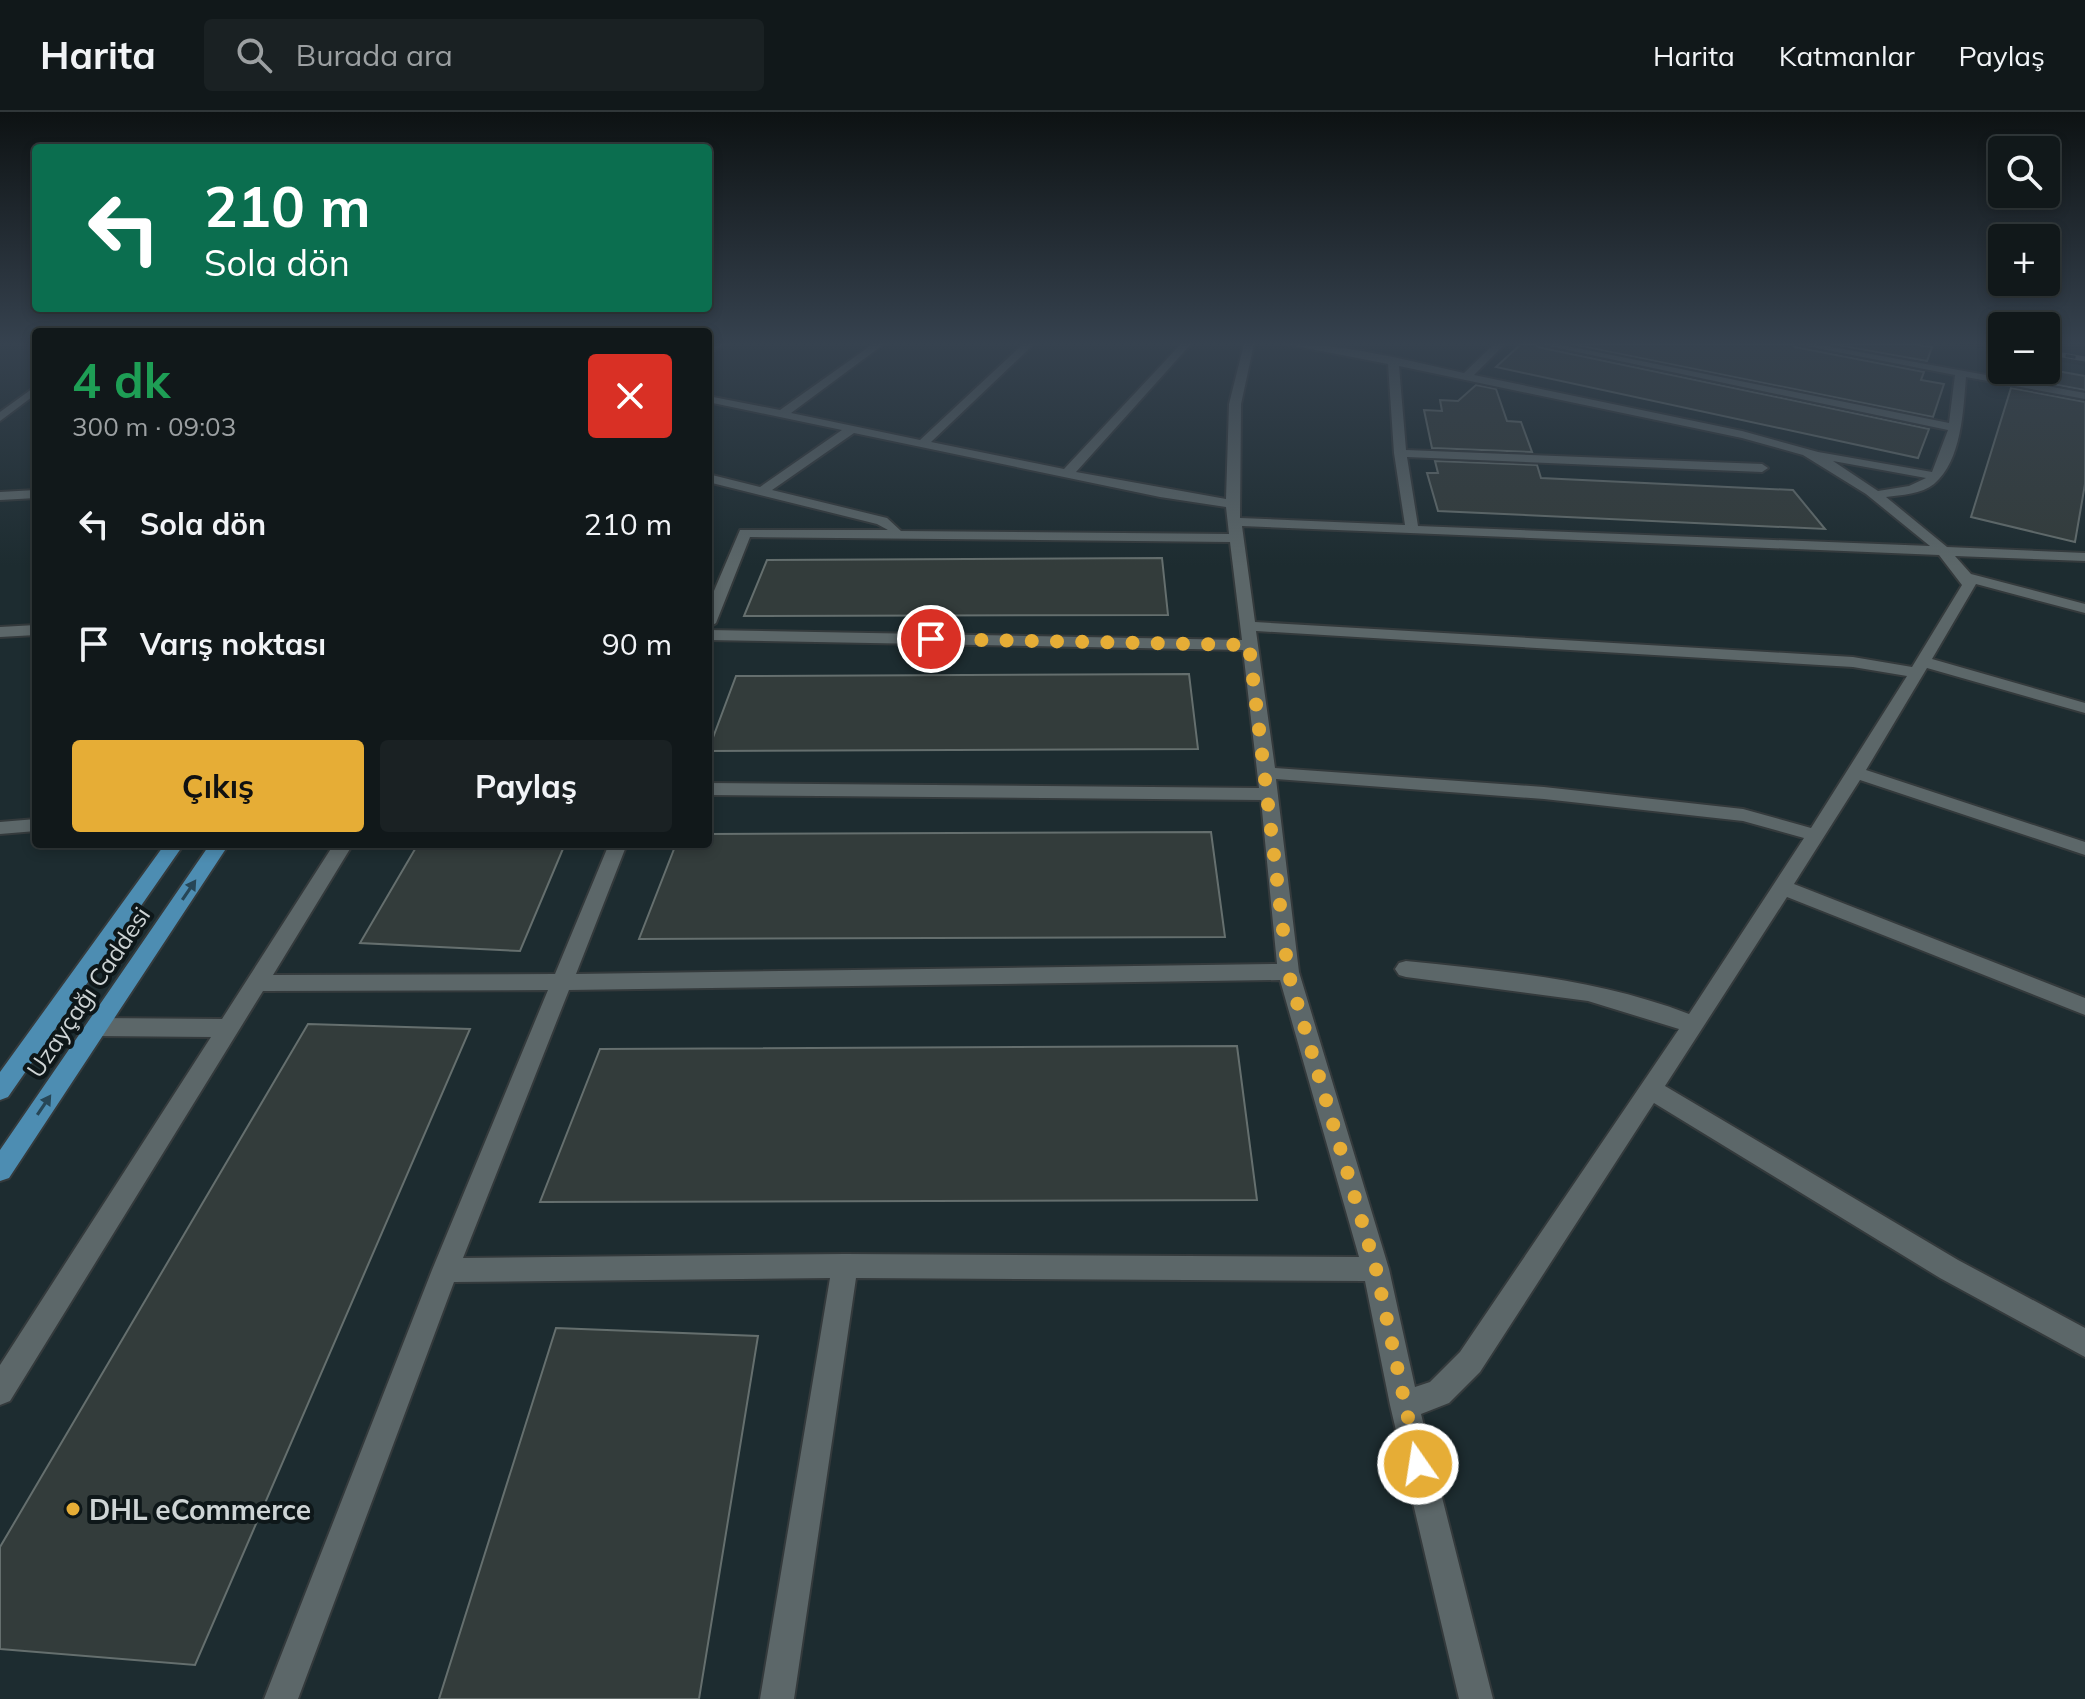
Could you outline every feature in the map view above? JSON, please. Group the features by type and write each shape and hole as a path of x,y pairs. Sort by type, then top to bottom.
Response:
{"main road":[{"name":"Uzayçağı Caddesi","path":"0,1090 172,848"},
{"name":"Uzayçağı Caddesi","path":"0,1170 217,848"}],"street":[{"path":"801,418 1067,474 1234,521"},
{"path":"922,444 950,418"},
{"path":"1067,474 1118,418"},
{"path":"1235,418 1234,521 1288,972 1376,1269 1404,1405 1476,1699"},
{"path":"1397,418 1412,529"},
{"path":"1654,418 1810,453 1934,476"},
{"path":"1905,418 1954,428"},
{"path":"1876,495 1908,490 1930,481 1954,428 1955,418"},
{"path":"762,491 852,429"},
{"path":"1400,453 1762,468"},
{"path":"1810,453 1876,495 1945,552 1968,578 2085,609"},
{"path":"712,479 882,521 897,534"},
{"path":"0,496 32,494"},
{"path":"712,613 745,533 897,534 1234,521 2085,557"},
{"path":"1404,1405 1439,1393 1470,1362 1782,887 1967,592 1968,578"},
{"path":"0,632 32,630"},
{"path":"712,635 1248,636 1853,662 1921,667 2085,708"},
{"path":"1855,772 2085,849"},
{"path":"712,789 1267,784 1559,794 1743,815 1815,835"},
{"path":"0,828 32,825"},
{"path":"0,1391 341,848"},
{"path":"281,1699 445,1270 616,848"},
{"path":"1782,887 2085,1007"},
{"path":"1406,969 1586,990 1642,1004 1693,1025"},
{"path":"257,983 1288,972"},
{"path":"97,1027 228,1028"},
{"path":"1651,1089 1949,1269 2085,1343"},
{"path":"445,1270 845,1266 1376,1269"},
{"path":"777,1699 845,1266"}],"shaded area":[{"path":"0,418 32,418 32,848 712,848 712,418 2085,418 2085,1699 0,1699"}],"building":[{"path":"1426,418 1506,418 1507,421 1521,422 1532,452 1432,448"},
{"path":"1733,418 1877,418 1929,429 1918,458"},
{"path":"2002,418 2085,418 2085,484 2075,542 1971,517"},
{"path":"1435,461 1537,465 1541,478 1793,490 1825,529 1438,511 1427,473 1438,473"},
{"path":"1162,558 1168,615 744,616 767,560"},
{"path":"1189,674 1198,749 712,751 712,740 736,676"},
{"path":"1211,832 1225,937 639,939 674,848 712,848 712,834"},
{"path":"416,848 563,848 520,951 360,943"},
{"path":"308,1024 470,1029 195,1665 0,1649 0,1547"},
{"path":"1237,1046 1257,1200 540,1202 600,1049"},
{"path":"556,1328 758,1336 699,1699 439,1699"}],"place":[{"name":"DHL eCommerce","path":"73,1509"}],"route":[{"path":"931,639 1249,645 1288,972 1376,1269 1418,1464"}]}
